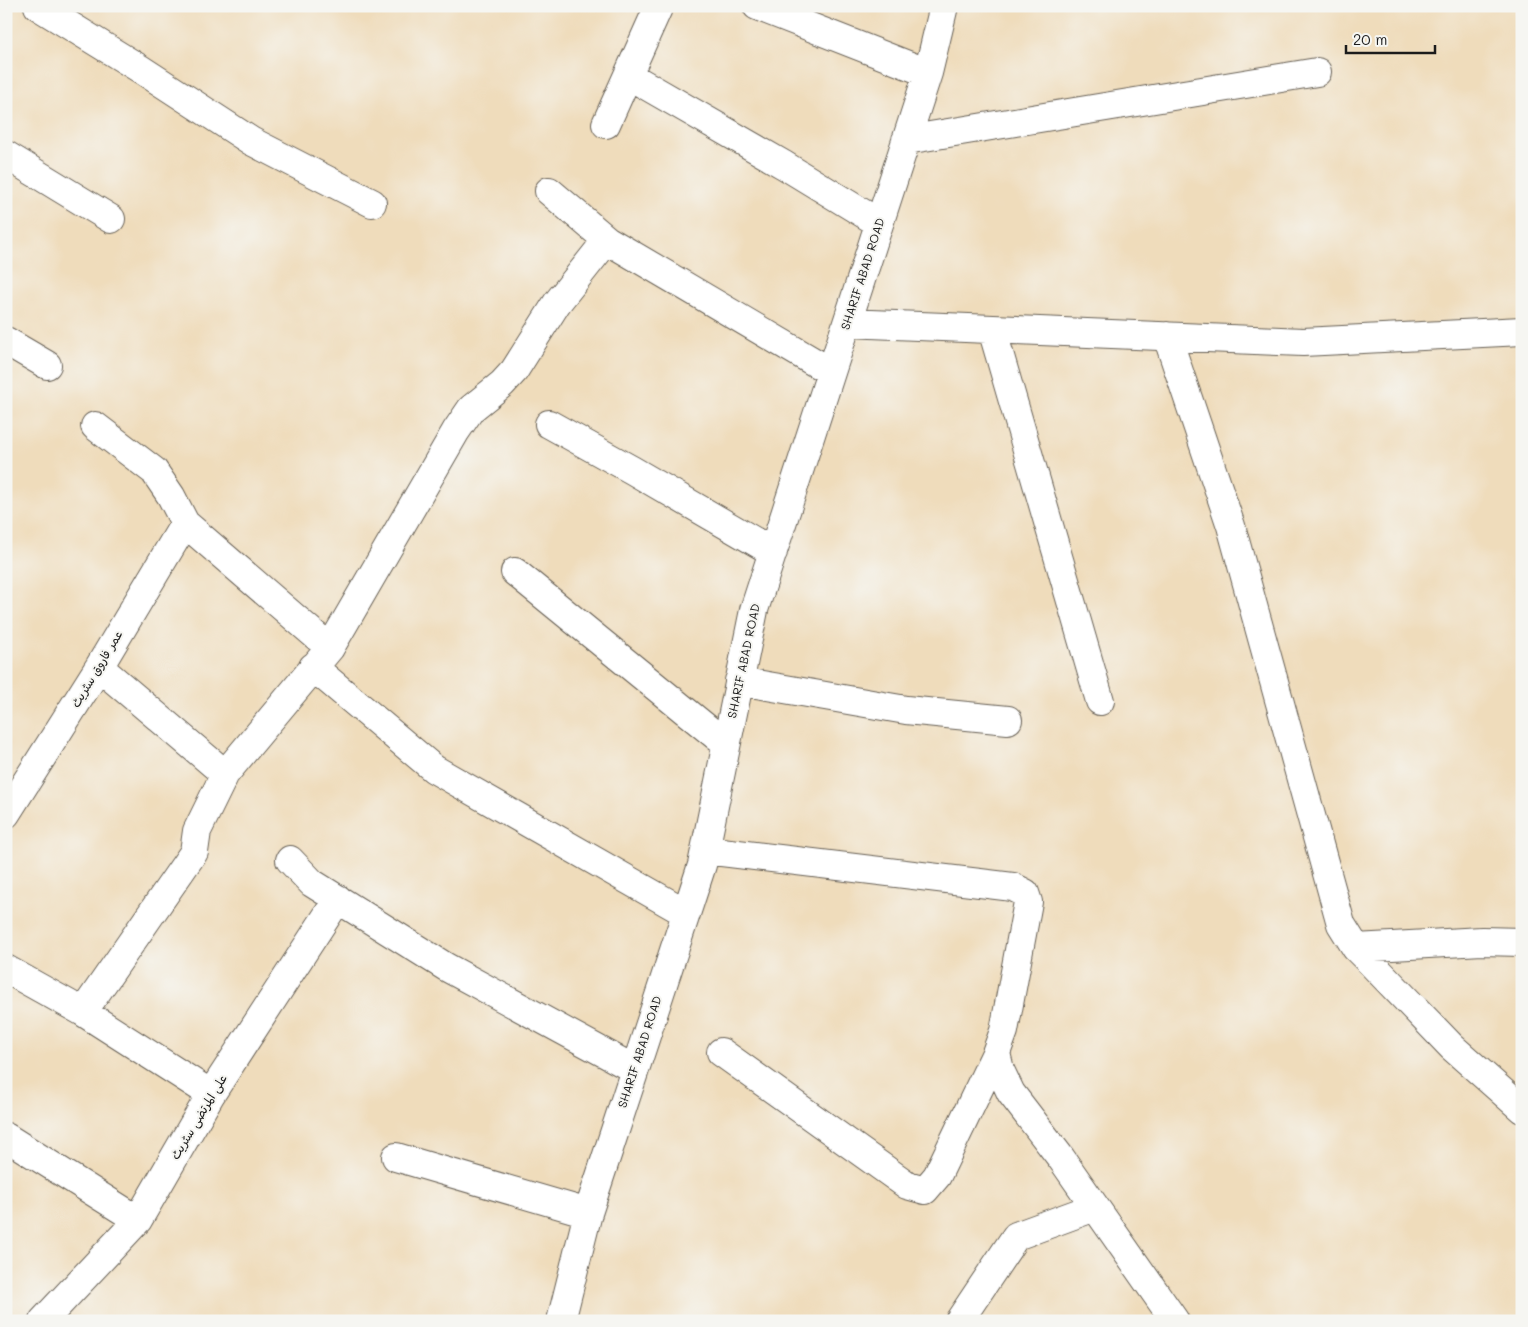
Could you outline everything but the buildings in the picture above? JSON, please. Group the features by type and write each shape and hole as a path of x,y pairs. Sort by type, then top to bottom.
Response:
{"street":[{"path":"38,6 142,70 251,141 372,203"},
{"path":"756,6 928,73"},
{"path":"606,124 655,7"},
{"name":"SHARIF ABAD ROAD","path":"561,1321 588,1213 702,865 754,610 949,7"},
{"path":"906,140 1317,72"},
{"path":"628,75 784,165 879,223"},
{"path":"6,155 111,220"},
{"path":"549,191 608,240 831,372"},
{"path":"83,1012 194,852 196,831 225,774 321,658 456,431 471,409 514,372 557,303 608,240"},
{"path":"847,323 1303,342 1522,331"},
{"path":"992,329 1100,701"},
{"path":"1167,336 1231,526 1341,924 1356,948 1452,1047 1522,1109"},
{"path":"6,341 47,365"},
{"path":"549,424 773,552"},
{"path":"95,426 154,471 184,522 434,769 686,913"},
{"name":"عمر فاروق سٹریٹ","path":"6,814 99,667 184,522"},
{"path":"514,572 726,744"},
{"path":"99,667 225,774"},
{"path":"739,680 906,710 1008,720"},
{"path":"705,850 1013,887 1025,893 1028,902 1004,1031 996,1053 937,1176 925,1190 907,1185 722,1052"},
{"path":"290,860 312,883 446,967 634,1068"},
{"name":"علی المرتضی سٹریٹ","path":"43,1321 138,1220 211,1094 338,899"},
{"path":"1356,948 1482,941 1522,942"},
{"path":"6,969 83,1012 211,1094"},
{"path":"996,1053 1000,1070 1011,1093 1061,1158 1176,1321"},
{"path":"6,1137 138,1220"},
{"path":"396,1157 588,1213"},
{"path":"959,1321 1016,1236 1095,1207"}]}
